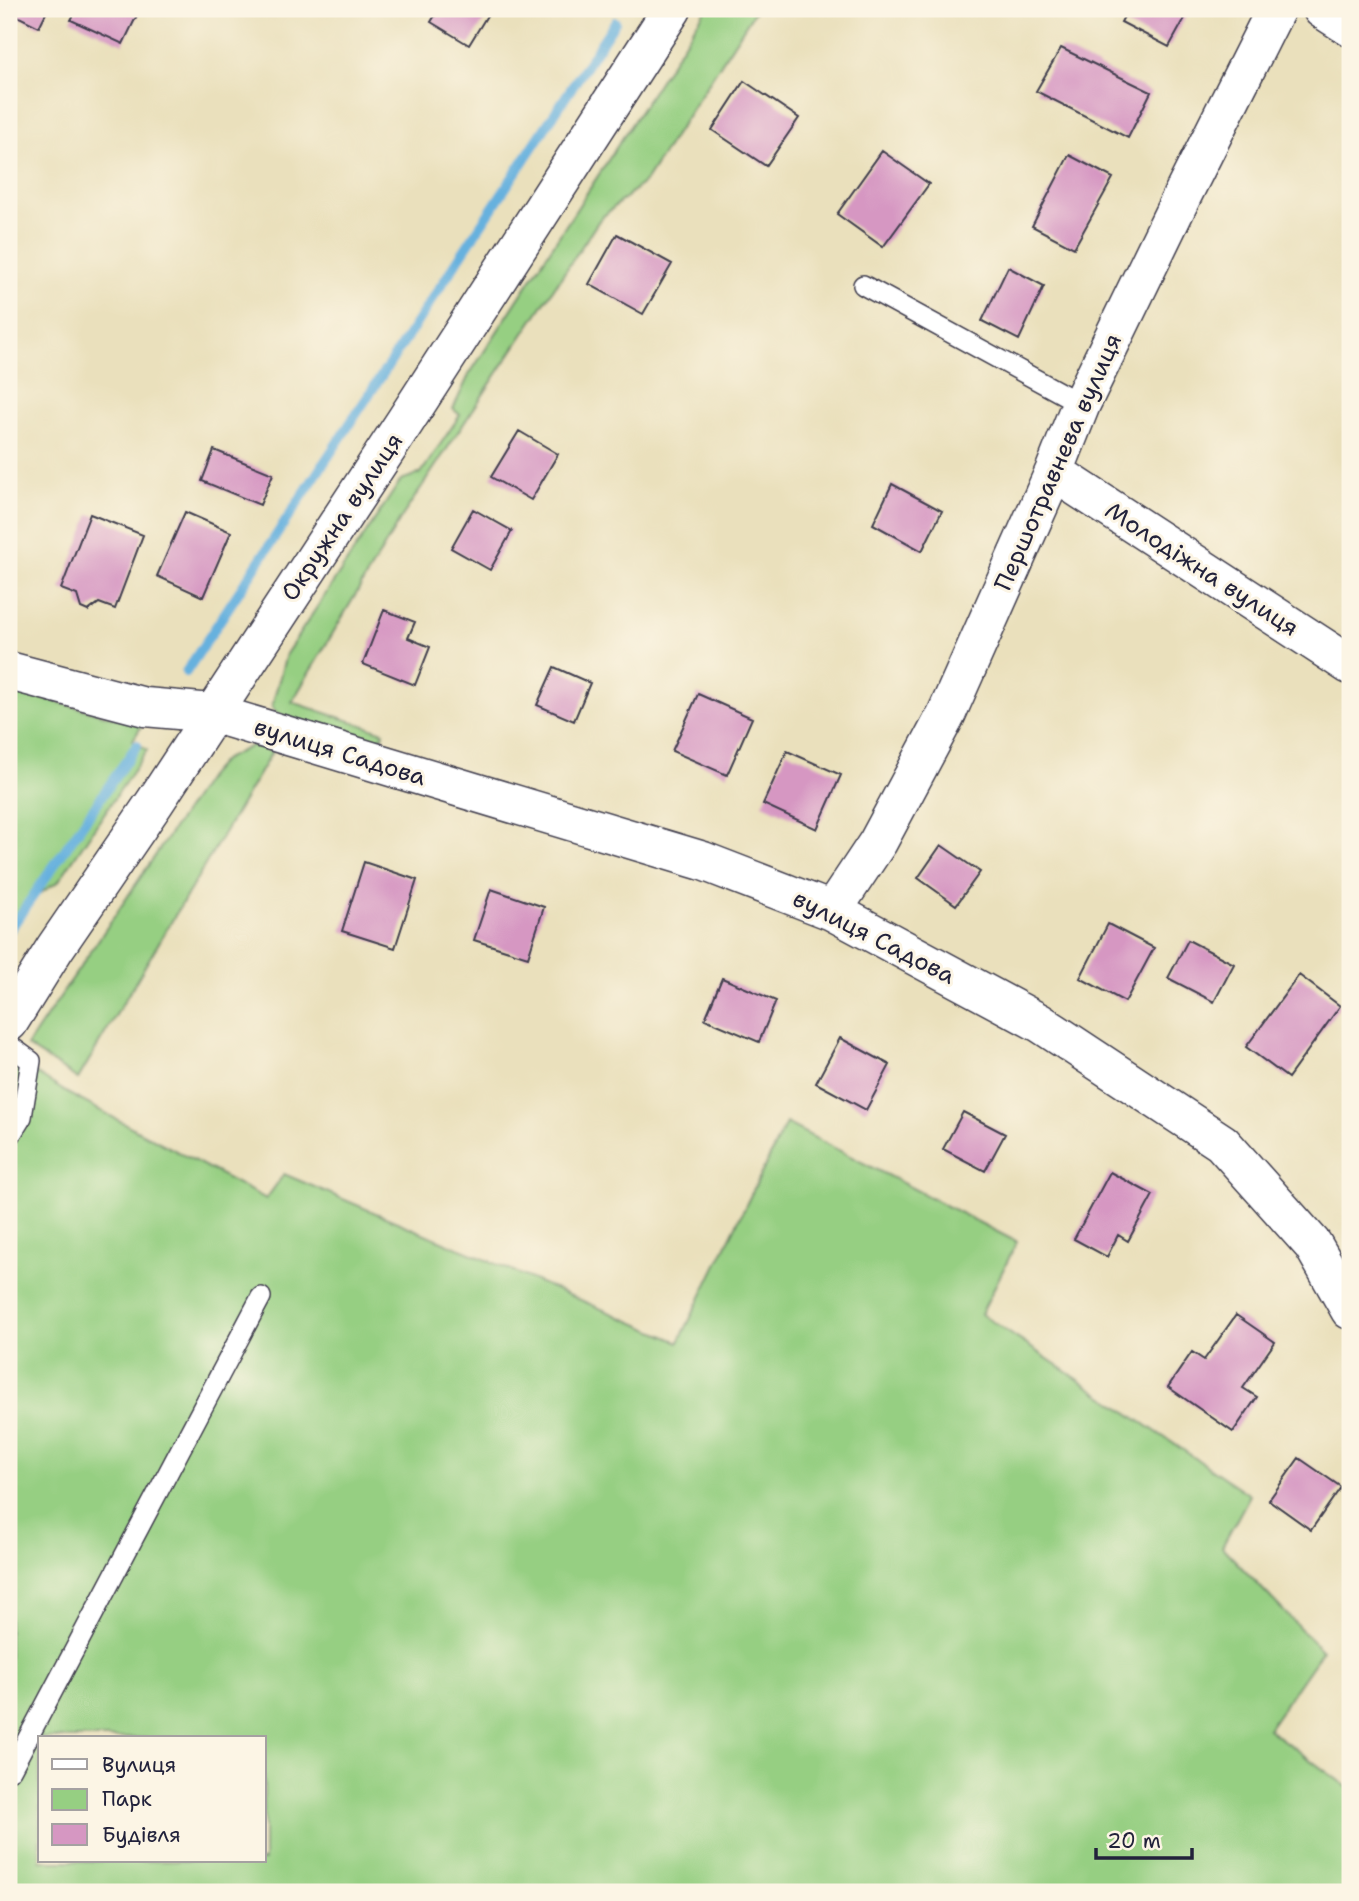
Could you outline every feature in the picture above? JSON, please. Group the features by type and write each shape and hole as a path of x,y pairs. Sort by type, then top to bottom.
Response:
{"main road":[{"name":"Окружна вулиця","path":"9,1022 55,948 155,803 399,431 672,9"},
{"name":"Першотравнева вулиця","path":"832,911 877,842 946,715 1054,472 1081,404 1276,9"},
{"path":"1322,9 1350,27"},
{"name":"Молодіжна вулиця","path":"1054,472 1350,665"},
{"name":"вулиця Садова","path":"9,671 145,707 212,713 703,861 832,911 1040,1023 1222,1143 1313,1245 1350,1310"}],"lane":[{"path":"863,285 1081,404"},
{"path":"9,1045 31,1061 22,1117 9,1138"},
{"path":"10,1773 261,1297"}],"green space":[{"path":"706,9 756,9 646,180 600,219 401,518 292,702 384,732 377,746 277,714 272,706 286,654 401,480 421,473 460,415 453,409 469,375"},
{"path":"9,689 142,725 133,740 147,750 58,882 23,904 9,925"},
{"path":"253,745 272,752 78,1079 27,1046 208,777 223,760"},
{"path":"13,1059 69,1094 266,1199 284,1174 679,1342 786,1123 1017,1242 981,1314 1250,1495 1222,1547 1322,1651 1268,1729 1350,1789 1350,1892 9,1892 9,1066"}],"building":[{"path":"9,9 48,9 39,27 9,12"},
{"path":"77,9 140,9 123,44 71,20"},
{"path":"439,9 491,9 469,45 431,22"},
{"path":"1128,9 1190,9 1169,47 1121,22"},
{"path":"1061,48 1151,92 1128,138 1036,91"},
{"path":"744,81 799,118 766,166 712,130"},
{"path":"882,151 929,184 883,247 837,214"},
{"path":"1069,155 1113,178 1074,248 1032,226"},
{"path":"617,234 672,264 643,314 589,284"},
{"path":"1008,267 1044,286 1019,340 982,321"},
{"path":"519,431 558,454 531,500 491,477"},
{"path":"214,450 273,474 260,505 202,481"},
{"path":"892,484 942,511 922,551 873,524"},
{"path":"473,509 512,531 490,570 451,548"},
{"path":"185,512 231,532 203,597 157,576"},
{"path":"90,514 143,535 115,609 99,603 88,611 81,608 77,595 61,589"},
{"path":"384,610 415,622 408,638 430,647 415,685 363,664"},
{"path":"554,667 590,683 574,721 537,705"},
{"path":"698,694 752,718 727,775 672,751"},
{"path":"787,751 841,775 817,829 763,804"},
{"path":"941,845 980,872 956,905 918,878"},
{"path":"364,862 417,880 395,948 342,931"},
{"path":"491,889 544,907 528,957 474,940"},
{"path":"1108,924 1154,948 1125,1002 1080,978"},
{"path":"1188,940 1234,964 1214,1002 1168,978"},
{"path":"1299,975 1340,1006 1288,1078 1246,1047"},
{"path":"722,978 776,1001 759,1042 705,1019"},
{"path":"840,1038 890,1065 866,1110 816,1083"},
{"path":"963,1112 1005,1134 985,1171 943,1149"},
{"path":"1110,1172 1153,1195 1128,1241 1118,1235 1107,1257 1074,1239"},
{"path":"1236,1315 1275,1342 1243,1388 1257,1397 1233,1432 1168,1387 1192,1352 1204,1360"},
{"path":"1299,1458 1341,1487 1311,1530 1269,1500"}],"waterway":[{"path":"186,672 615,22"},
{"path":"9,931 137,745"}]}
